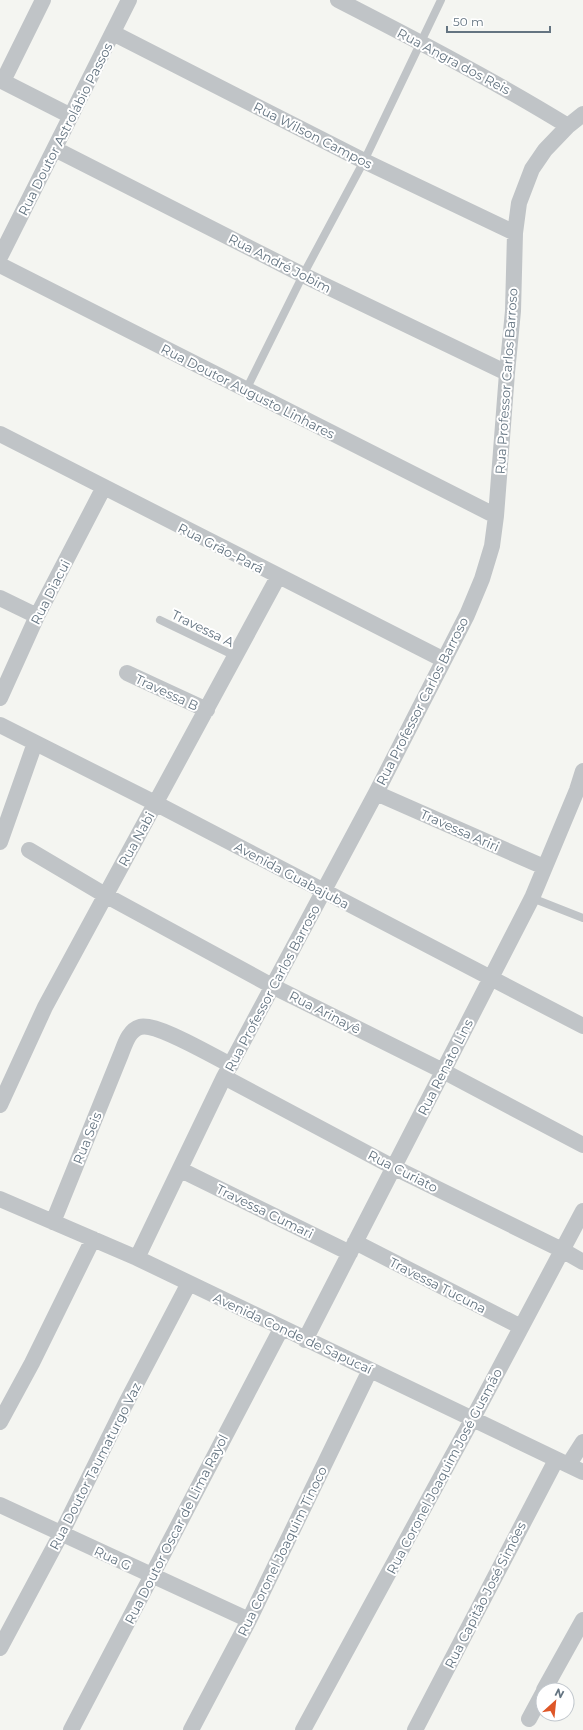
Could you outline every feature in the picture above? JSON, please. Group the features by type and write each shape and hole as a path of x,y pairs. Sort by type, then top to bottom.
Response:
{"street":[{"path":"43,0 1,81 71,116"},
{"name":"Rua Doutor Astrolábio Passos","path":"0,257 129,0"},
{"name":"Rua Angra dos Reis","path":"338,0 516,94 568,126"},
{"name":"Rua Wilson Campos","path":"113,33 364,161 515,233"},
{"name":"Rua Professor Carlos Barroso","path":"136,1258 181,1170 228,1071 376,793 467,615 482,579 492,546 496,516 513,311 515,233 519,203 532,169 545,150 568,126 583,114"},
{"name":"Rua André Jobim","path":"55,149 303,275 507,374"},
{"name":"Rua Doutor Augusto Linhares","path":"0,266 496,516"},
{"name":"Rua Grão-Pará","path":"0,434 278,577 444,660"},
{"name":"Rua Diacui","path":"0,698 37,616 104,487"},
{"name":"Rua Nabi","path":"0,1105 45,1007 278,577"},
{"path":"0,598 37,616"},
{"name":"Travessa B","path":"127,673 207,710"},
{"name":"Avenida Guabajuba","path":"0,725 155,803 583,1026"},
{"path":"0,842 35,743"},
{"name":"Rua Renato Lins","path":"305,1340 532,898 577,790 583,771"},
{"name":"Travessa Ariri","path":"376,793 544,867"},
{"name":"Rua Arinayê","path":"29,850 105,895 274,986 443,1071 583,1145"},
{"name":"Rua Curiato","path":"121,1054 131,1032 139,1027 148,1026 162,1030 228,1071 393,1167 562,1250 583,1262"},
{"name":"Rua Seis","path":"53,1222 121,1054"},
{"name":"Travessa Cumari","path":"181,1170 353,1248"},
{"name":"Avenida Conde de Sapucaí","path":"0,1199 136,1258 305,1340 473,1418 583,1472"},
{"name":"Rua Coronel Joaquim José Gusmão","path":"303,1730 473,1418 583,1211"},
{"path":"0,1422 32,1362 93,1239"},
{"name":"Travessa Tucuna","path":"353,1248 521,1327"},
{"name":"Rua Doutor Taumaturgo Vaz","path":"0,1648 62,1534 124,1405 189,1283"},
{"name":"Rua Doutor Oscar de Lima Rayol","path":"71,1730 281,1328"},
{"name":"Rua Coronel Joaquim Tinoco","path":"190,1730 249,1620 370,1370"},
{"name":"Rua Capitão José Simões","path":"415,1730 562,1462 583,1442"},
{"name":"Rua G","path":"0,1505 152,1577 249,1620"},
{"path":"549,1682 583,1620"},
{"path":"529,1719 535,1708"}],"lane":[{"path":"246,390 303,275 364,161 441,0"},
{"name":"Travessa A","path":"160,620 235,656"},
{"path":"532,898 583,918"}]}
